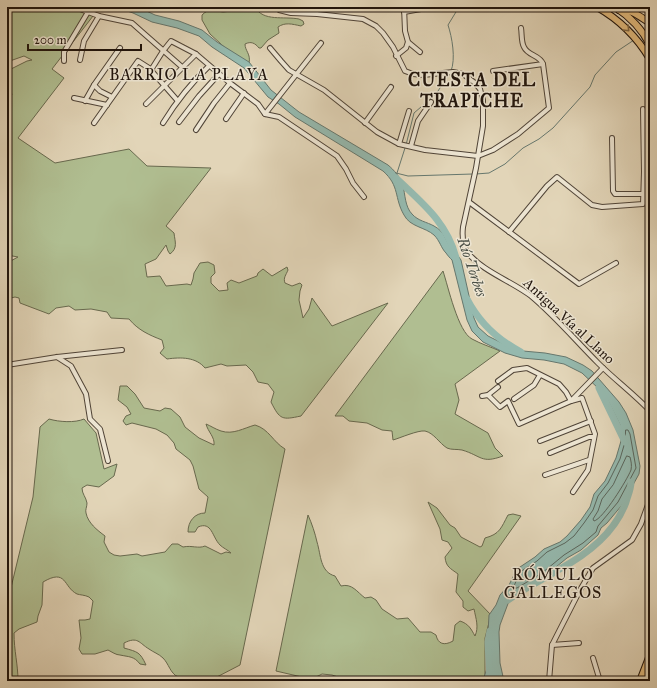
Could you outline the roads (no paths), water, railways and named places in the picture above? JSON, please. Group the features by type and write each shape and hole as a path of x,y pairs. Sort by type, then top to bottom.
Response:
{"highway":[{"path":"597,7 622,24 641,44 650,59"},
{"path":"617,8 626,9 650,23"},
{"path":"617,8 640,29 650,45"},
{"path":"640,681 650,655"}],"street":[{"name":"Antigua Vía al Llano","path":"276,7 279,10 291,13 363,19 376,26 383,33 393,47 396,56 405,71 413,74 453,72 463,74 475,83 482,95 484,112 478,156 464,219 462,235 463,244 468,253 488,269 511,282 531,296 603,368 650,411"},
{"path":"396,56 406,48 408,42 405,31 404,9 432,7"},
{"path":"80,9 99,16 132,24 182,67"},
{"path":"64,61 64,52 88,12"},
{"path":"80,60 84,42 99,16"},
{"path":"270,48 296,75 324,90 389,139 399,144 443,153 478,156 493,150 518,134 549,108 542,60 530,53 524,47 521,28"},
{"path":"151,70 171,41 196,54 230,83 258,104 265,114 280,117 337,156 353,183 364,197"},
{"path":"408,42 420,52"},
{"path":"265,114 321,43"},
{"path":"85,101 94,85 120,48"},
{"path":"146,104 196,54"},
{"path":"94,123 138,61 151,70 178,100"},
{"path":"493,71 543,64"},
{"path":"163,123 178,100 195,79 209,66"},
{"path":"179,122 199,96 219,74"},
{"path":"196,130 214,103 230,83"},
{"path":"94,85 100,91 112,97"},
{"path":"365,122 391,87"},
{"path":"226,119 244,93"},
{"path":"74,98 107,104"},
{"path":"411,146 418,121 431,102"},
{"path":"509,232 547,186 557,177 592,205 602,207 643,204 643,108"},
{"path":"399,144 409,111"},
{"path":"612,138 614,194 644,194"},
{"path":"469,202 579,284 616,263"},
{"path":"7,365 56,357 122,350"},
{"path":"56,357 71,366 86,394 90,419 100,429 108,461"},
{"path":"498,381 513,370 527,368 559,384 571,401"},
{"path":"571,401 603,368"},
{"path":"514,399 534,385 540,375"},
{"path":"482,396 488,395 498,387"},
{"path":"488,395 500,407 508,401 519,424 571,401 582,398 595,434 588,470 573,492"},
{"path":"540,441 591,421"},
{"path":"550,453 589,437 594,437"},
{"path":"545,475 589,460"},
{"path":"549,681 552,645 580,590 594,568 632,540 641,524 650,499"},
{"path":"552,645 579,643"},
{"path":"593,658 600,681"}],"water":[{"path":"116,7 138,7 155,15 179,21 202,30 217,42 249,62 271,90 299,112 388,165 397,174 402,182 410,211 417,218 434,226 440,231 461,260 474,318 478,327 488,336 508,346 523,351 566,357 583,365 592,371 619,402 626,413 633,430 640,466 639,474 622,505 601,528 598,535 581,550 567,558 545,576 525,587 509,601 499,632 500,663 504,681 484,681 489,663 487,651 489,615 496,605 500,595 509,585 517,569 544,549 560,542 567,536 590,507 594,494 605,481 616,458 621,441 620,425 608,401 599,389 582,373 564,364 522,358 505,353 483,342 472,331 467,320 452,260 444,251 434,235 407,219 401,209 392,182 383,171 295,117 268,97 244,68 212,47 199,36 177,28 152,22"}],"waterway":[{"path":"451,71 453,54 448,25 459,7"},
{"path":"645,33 650,30"},
{"path":"476,174 489,173 505,164 523,148 539,139 553,128 590,87 595,75 616,52 634,40"},
{"path":"406,145 414,113 436,94 450,73"},
{"path":"397,173 405,148"},
{"path":"396,173 408,176 473,174"},
{"name":"Río Torbes","path":"396,178 440,223 452,245 456,258"},
{"name":"Río Torbes","path":"467,299 477,315 490,330 521,352"},
{"name":"Río Torbes","path":"599,388 625,442"},
{"name":"Río Torbes","path":"508,600 569,564 598,542 615,524 626,502 631,482"},
{"name":"Río Torbes","path":"490,631 488,642 490,681"}],"district":[{"name":"BARRIO LA PLAYA","path":"189,74"},
{"name":"CUESTA DEL TRAPICHE","path":"472,90"},
{"name":"RÓMULO GALLEGOS","path":"553,583"}]}
